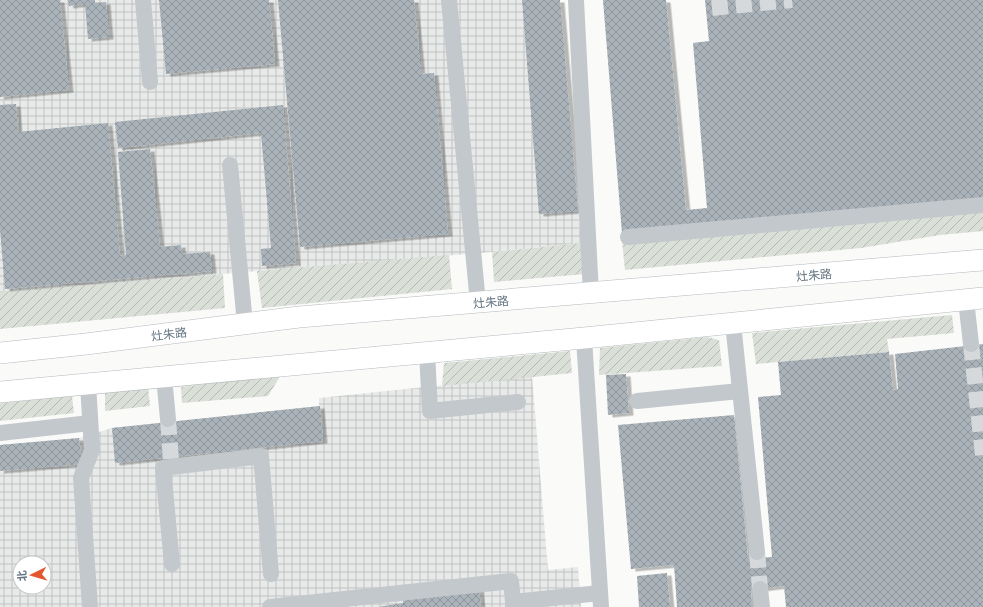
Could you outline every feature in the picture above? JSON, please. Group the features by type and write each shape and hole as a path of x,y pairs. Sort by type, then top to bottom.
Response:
{"main road":[{"name":"灶朱路","path":"0,353 86,344 299,317 591,294 983,260"},
{"path":"0,392 584,338 975,299"}],"lane":[{"path":"143,0 150,82"},
{"path":"449,0 478,303"},
{"path":"576,0 591,294"},
{"path":"230,165 245,324"},
{"path":"628,238 983,205"},
{"path":"971,344 975,299"},
{"path":"733,323 757,552"},
{"path":"270,607 511,581 513,604 601,600 584,338"},
{"path":"427,352 430,411 518,402"},
{"path":"164,377 168,419"},
{"path":"88,384 92,450 81,478 90,607"},
{"path":"637,401 740,391"},
{"path":"0,433 90,423"},
{"path":"172,564 163,468 172,464 261,456 271,574"},
{"path":"760,589 762,607"}],"shaded area":[{"path":"0,0 560,0 581,243 492,252 0,292"},
{"path":"983,211 983,231 940,235 861,248 625,270 622,241"},
{"path":"581,243 585,274 494,282 492,252"},
{"path":"449,255 452,289 262,308 257,271"},
{"path":"223,274 225,308 0,329 0,292"},
{"path":"952,315 954,333 887,339 889,352 756,364 752,333"},
{"path":"707,337 719,340 722,366 599,375 600,348"},
{"path":"570,351 572,373 442,386 444,363"},
{"path":"281,375 268,396 182,403 181,387"},
{"path":"532,376 548,570 578,567 581,607 0,607 0,445 79,438 112,428 319,406 319,398"},
{"path":"148,387 150,406 105,411 105,393"},
{"path":"72,396 74,413 0,421 0,403"}],"building":[{"path":"0,0 60,0 69,90 0,97"},
{"path":"68,0 95,0 95,3 106,2 109,37 88,39 85,4 69,6"},
{"path":"159,0 269,0 275,64 166,74"},
{"path":"278,0 414,0 421,74 434,73 448,234 300,247"},
{"path":"522,0 560,0 578,211 539,214"},
{"path":"603,0 666,0 686,210 707,208 693,43 709,41 705,0 983,0 983,199 622,233"},
{"path":"16,104 18,132 108,123 120,256 126,255 118,152 150,149 160,247 181,245 182,254 210,252 212,271 5,289 0,229 0,105"},
{"path":"283,105 296,263 262,266 261,249 271,248 261,133 118,148 115,122"},
{"path":"983,344 983,607 786,607 784,586 751,590 752,607 677,607 674,565 631,569 618,425 734,415 748,558 772,557 758,397 781,395 778,362 889,352 893,390 898,389 895,354"},
{"path":"626,374 629,413 608,415 606,375"},
{"path":"320,406 323,441 115,463 112,428"},
{"path":"79,438 82,464 0,471 0,445"},
{"path":"667,573 670,607 639,607 637,576"},
{"path":"479,589 481,607 378,607 403,603 403,598"}],"tunnel":[{"path":"712,8 792,0"},
{"path":"971,344 983,455"},
{"path":"168,419 171,461"},
{"path":"757,552 760,589"}]}
